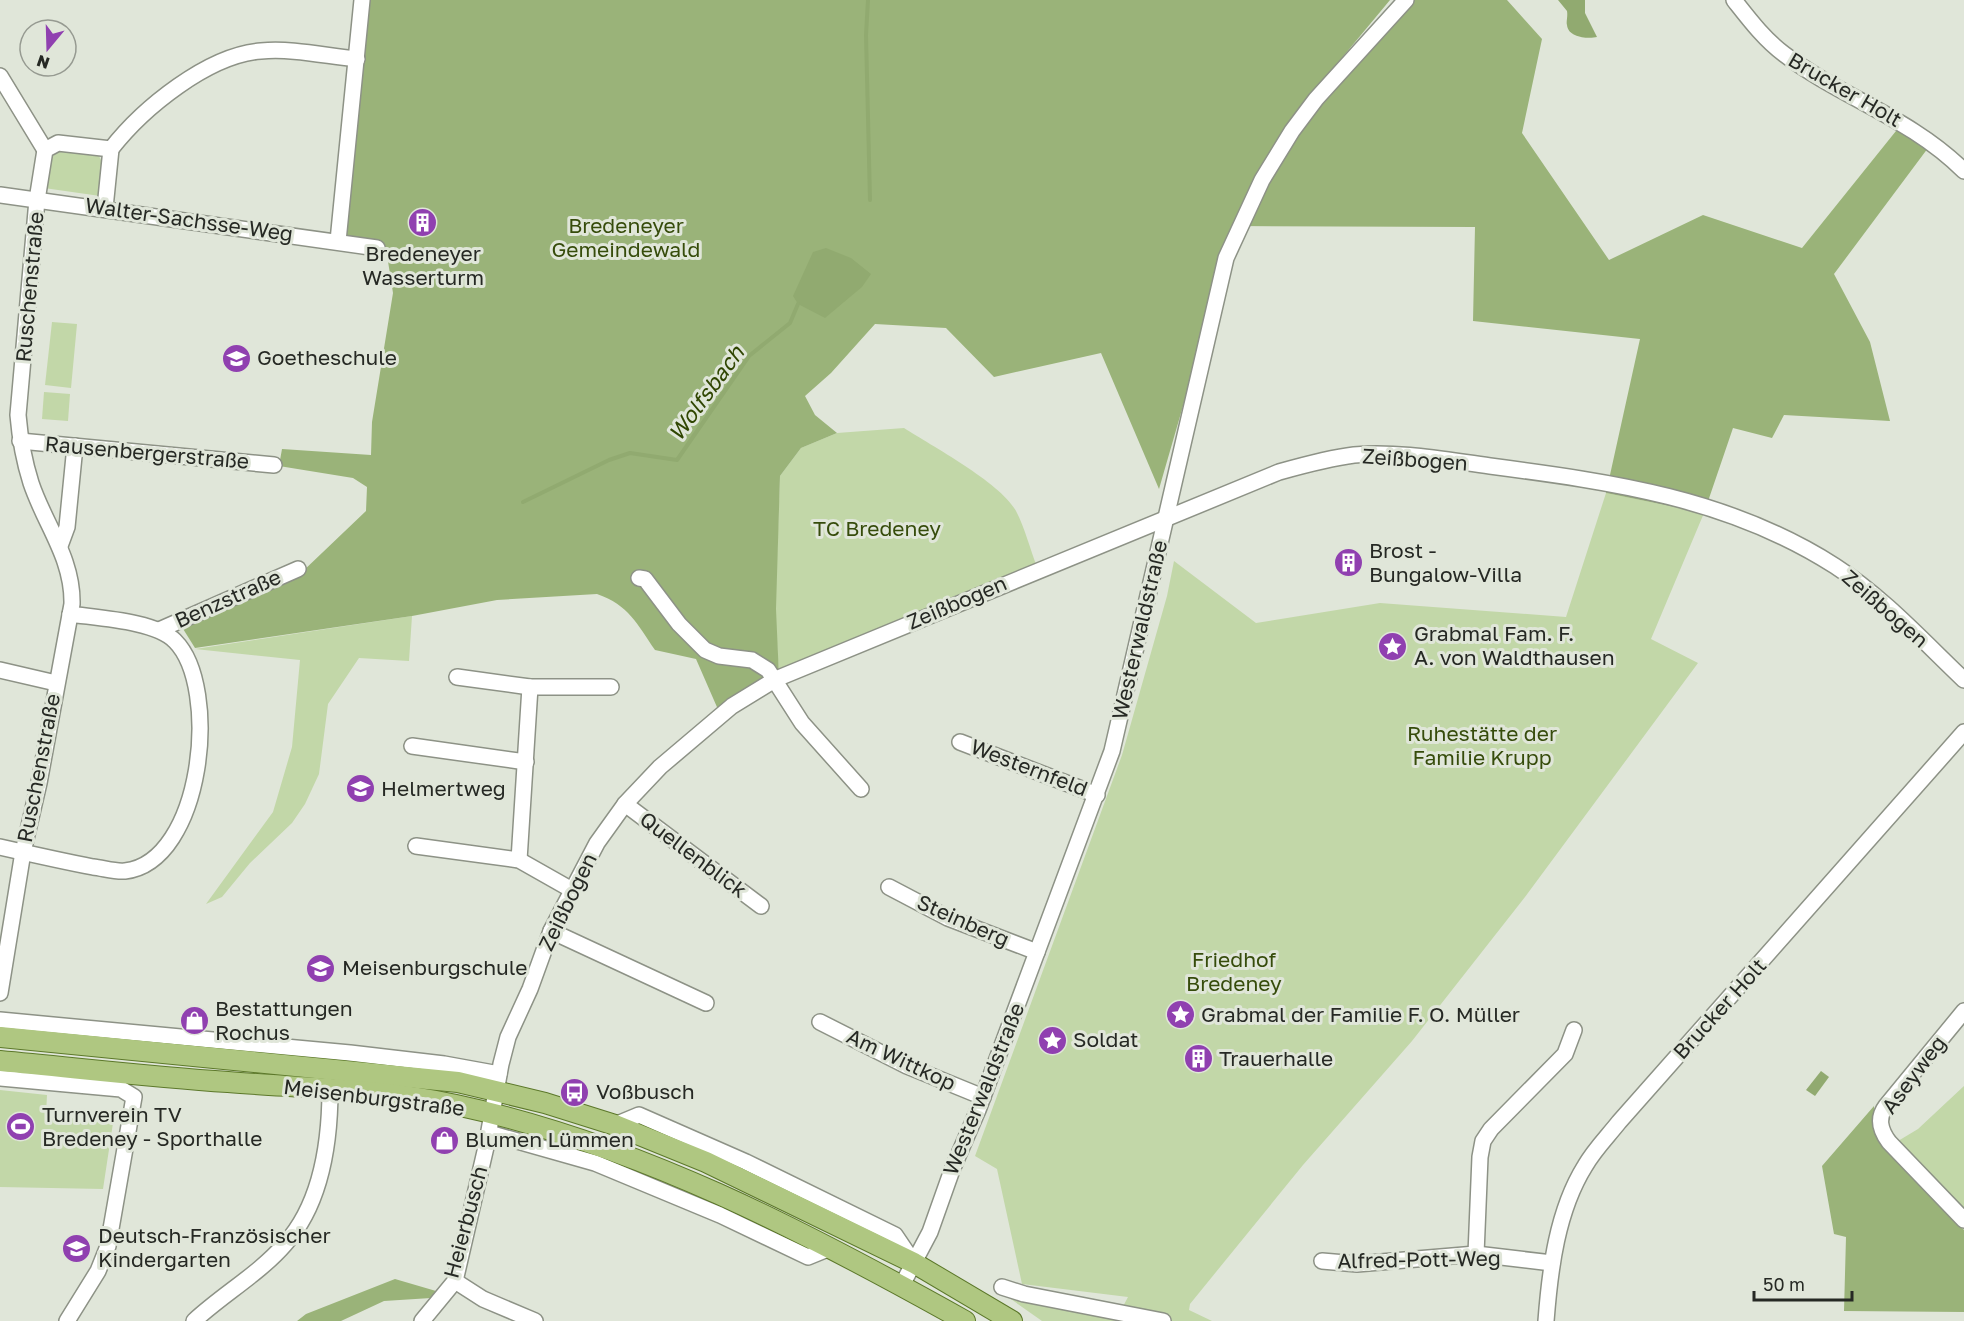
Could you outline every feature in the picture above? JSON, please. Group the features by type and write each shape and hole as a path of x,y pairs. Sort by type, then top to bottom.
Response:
{"main road":[{"name":"Meisenburgstraße","path":"0,1037 335,1068 458,1082 498,1082 615,1125 706,1162 914,1263 1012,1321"},
{"name":"Meisenburgstraße","path":"0,1061 330,1089 455,1105 491,1124 540,1126 635,1157 748,1208 830,1248 965,1321"}],"street":[{"path":"338,241 362,0"},
{"name":"Westerwaldstraße","path":"902,1286 930,1232 952,1170 983,1097 1098,795 1112,751 1226,258 1277,153 1316,99 1406,0"},
{"name":"Brucker Holt","path":"1734,0 1752,24 1782,53 1919,133 1964,171"},
{"path":"105,208 111,149 145,114 188,81 217,63 242,53 264,51 357,59"},
{"path":"0,76 45,150 58,143 111,149"},
{"name":"Ruschenstraße","path":"0,993 22,852 39,783 70,614 71,579 60,546 31,484 20,441 18,415 37,200 45,150"},
{"name":"Walter-Sachsse-Weg","path":"0,195 377,248"},
{"name":"Rausenbergerstraße","path":"20,441 274,465"},
{"path":"60,546 67,527 75,446"},
{"name":"Zeißbogen","path":"491,1124 508,1037 530,989 551,931 572,890 597,843 625,804 660,767 698,733 732,706 776,680 1279,472 1328,459 1356,455 1398,455 1540,472 1654,492 1724,511 1766,528 1834,566 1877,597 1964,680"},
{"name":"Benzstraße","path":"159,630 298,569"},
{"path":"639,578 645,579 680,624 705,650 719,656 752,660 761,664 776,680 802,723 861,789"},
{"path":"0,847 124,872 151,862 170,844 185,812 197,766 199,714 189,660 174,640 159,630 70,614"},
{"path":"0,670 56,683"},
{"path":"457,677 530,687 610,687"},
{"path":"519,860 530,687"},
{"name":"Brucker Holt","path":"1546,1321 1552,1263 1565,1211 1586,1165 1619,1122 1962,736"},
{"name":"Westernfeld","path":"960,742 1098,795"},
{"path":"412,746 526,762"},
{"name":"Quellenblick","path":"625,804 761,906"},
{"path":"416,846 519,860 572,890"},
{"name":"Steinberg","path":"890,887 948,918 1038,952"},
{"path":"551,931 706,1003"},
{"name":"Aseyweg","path":"1964,1011 1886,1106 1880,1121 1883,1134 1889,1142 1964,1220"},
{"name":"Meisenburgstraße","path":"0,1020 444,1064 498,1082"},
{"name":"Am Wittkop","path":"820,1022 907,1066 983,1097"},
{"path":"1476,1254 1479,1168 1484,1141 1491,1129 1564,1054 1574,1030"},
{"path":"0,1078 121,1089 134,1096 108,1246 98,1271 67,1321"},
{"path":"194,1321 269,1260 300,1224 310,1205 321,1169 330,1111 330,1089"},
{"name":"Heierbusch","path":"422,1321 455,1281 491,1124"},
{"name":"Alfred-Pott-Weg","path":"1322,1261 1357,1264 1476,1254 1552,1263"},
{"path":"455,1281 483,1299 535,1321"},
{"path":"1002,1287 1024,1294 1162,1321"}],"green space":[{"name":"Bredeneyer Gemeindewald","path":"365,0 1390,0 1331,71 1401,0 1507,0 1542,39 1522,133 1609,260 1703,215 1802,248 1904,121 1928,148 1834,274 1870,342 1890,421 1784,415 1772,438 1733,428 1704,513 1606,493 1640,339 1473,321 1475,227 1235,226 1159,489 1101,353 994,377 946,328 875,324 831,373 805,396 815,415 837,433 801,448 780,476 776,609 779,677 720,714 696,659 655,650 625,610 608,598 597,594 497,600 412,616 195,648 180,624 301,573 366,511 367,487 353,478 279,466 282,449 371,455 372,422 393,293 387,255 378,247 340,239"},
{"path":"65,149 99,156 104,166 100,196 44,188 48,164 54,155"},
{"path":"52,322 77,324 71,388 45,385"},
{"path":"44,392 70,394 68,421 42,419"},
{"name":"TC Bredeney","path":"904,428 981,477 1008,500 1025,531 1037,567 779,677 775,609 780,476 801,448 837,433"},
{"name":"Friedhof Bredeney","path":"1606,493 1704,513 1651,639 1698,663 1525,897 1412,1041 1303,1165 1190,1304 1189,1310 1212,1321 1042,1321 1008,1297 1012,1295 1119,1314 1128,1297 1022,1284 997,1169 975,1156 1122,755 1167,596 1174,561 1256,623 1380,603 1566,617"},
{"path":"412,616 409,661 359,658 328,704 319,774 305,804 292,823 250,863 222,897 206,904 273,812 292,747 300,660 195,649"},
{"path":"1964,1086 1964,1216 1893,1144 1918,1129"},
{"path":"0,1090 47,1095 46,1115 113,1123 103,1189 0,1187"},
{"path":"1874,1106 1876,1137 1964,1230 1964,1312 1844,1311 1846,1237 1834,1234 1822,1166"},
{"path":"395,1279 436,1291 431,1298 384,1301 341,1321 297,1321 306,1314"}],"shaded area":[{"path":"1558,0 1585,0 1585,13 1597,37 1584,38 1571,33 1567,24 1567,11"},
{"path":"826,248 851,258 871,274 862,287 825,318 798,304 793,296 813,252"},
{"path":"1821,1071 1829,1077 1815,1096 1806,1090"}],"waterway":[{"name":"Wolfsbach","path":"868,0 866,35 870,200"},
{"name":"Wolfsbach","path":"523,502 609,460 630,453 677,460 749,356 790,323 798,304"}],"place":[{"name":"Bredeneyer Wasserturm","path":"423,223"},
{"name":"Goetheschule","path":"236,358"},
{"name":"Brost - Bungalow-Villa","path":"1348,563"},
{"name":"Grabmal Fam. F. A. von Waldthausen","path":"1393,646"},
{"name":"Helmertweg","path":"360,789"},
{"name":"Meisenburgschule","path":"321,968"},
{"name":"Grabmal der Familie F. O. Müller","path":"1180,1015"},
{"name":"Bestattungen Rochus","path":"194,1021"},
{"name":"Soldat","path":"1052,1040"},
{"name":"Trauerhalle","path":"1198,1059"},
{"name":"Voßbusch","path":"575,1092"},
{"name":"Turnverein TV Bredeney - Sporthalle","path":"21,1127"},
{"name":"Blumen Lümmen","path":"444,1140"},
{"name":"Deutsch-Französischer Kindergarten","path":"77,1248"}],"park label":[{"name":"Ruhestätte der Familie Krupp","path":"1482,746"}]}
